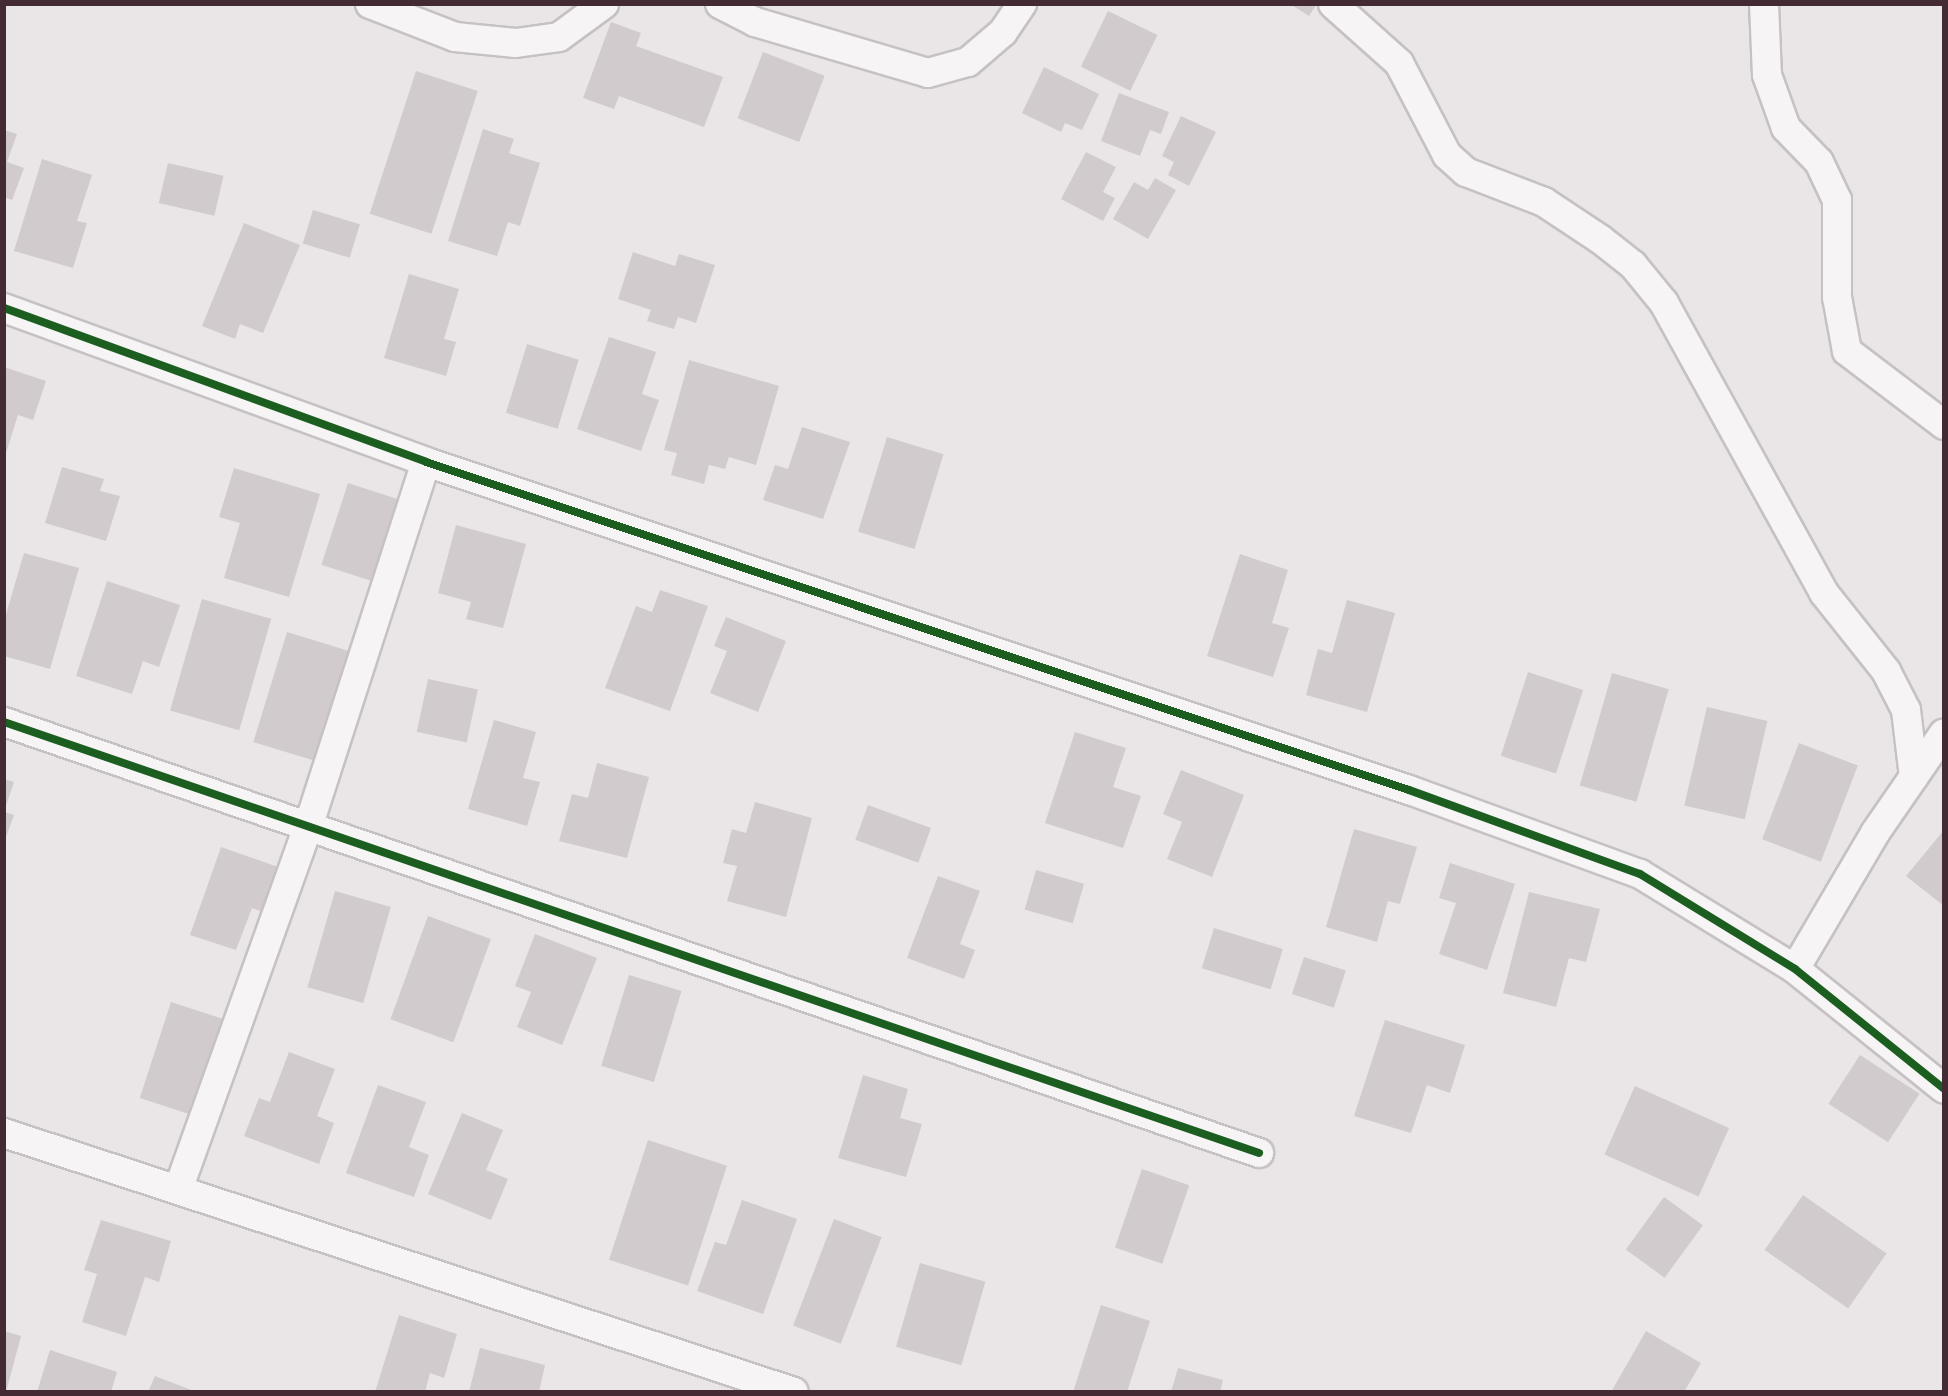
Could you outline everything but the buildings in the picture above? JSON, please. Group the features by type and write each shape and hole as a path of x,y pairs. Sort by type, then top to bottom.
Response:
{"street":[{"path":"370,4 455,36 516,43 559,37 604,4"},
{"path":"720,4 754,22 928,73 968,62 1003,32 1022,4"},
{"path":"1334,4 1399,63 1447,155 1460,166 1544,202 1590,232 1633,265 1664,303 1824,593 1886,670 1906,710 1914,777"},
{"path":"1764,4 1767,75 1786,128 1819,162 1837,200 1837,297 1847,351 1944,425"},
{"path":"4,308 426,462 1409,790 1640,874 1795,969 1944,1089"},
{"path":"179,1187 309,824 426,462"},
{"path":"4,722 309,824 1259,1154"},
{"path":"1795,969 1914,777 1944,733"},
{"path":"4,1133 179,1187 794,1392"}],"cycle path":[{"path":"4,308 426,462 1409,790 1640,874 1795,969 1944,1089"},
{"path":"4,722 1259,1153"}]}
